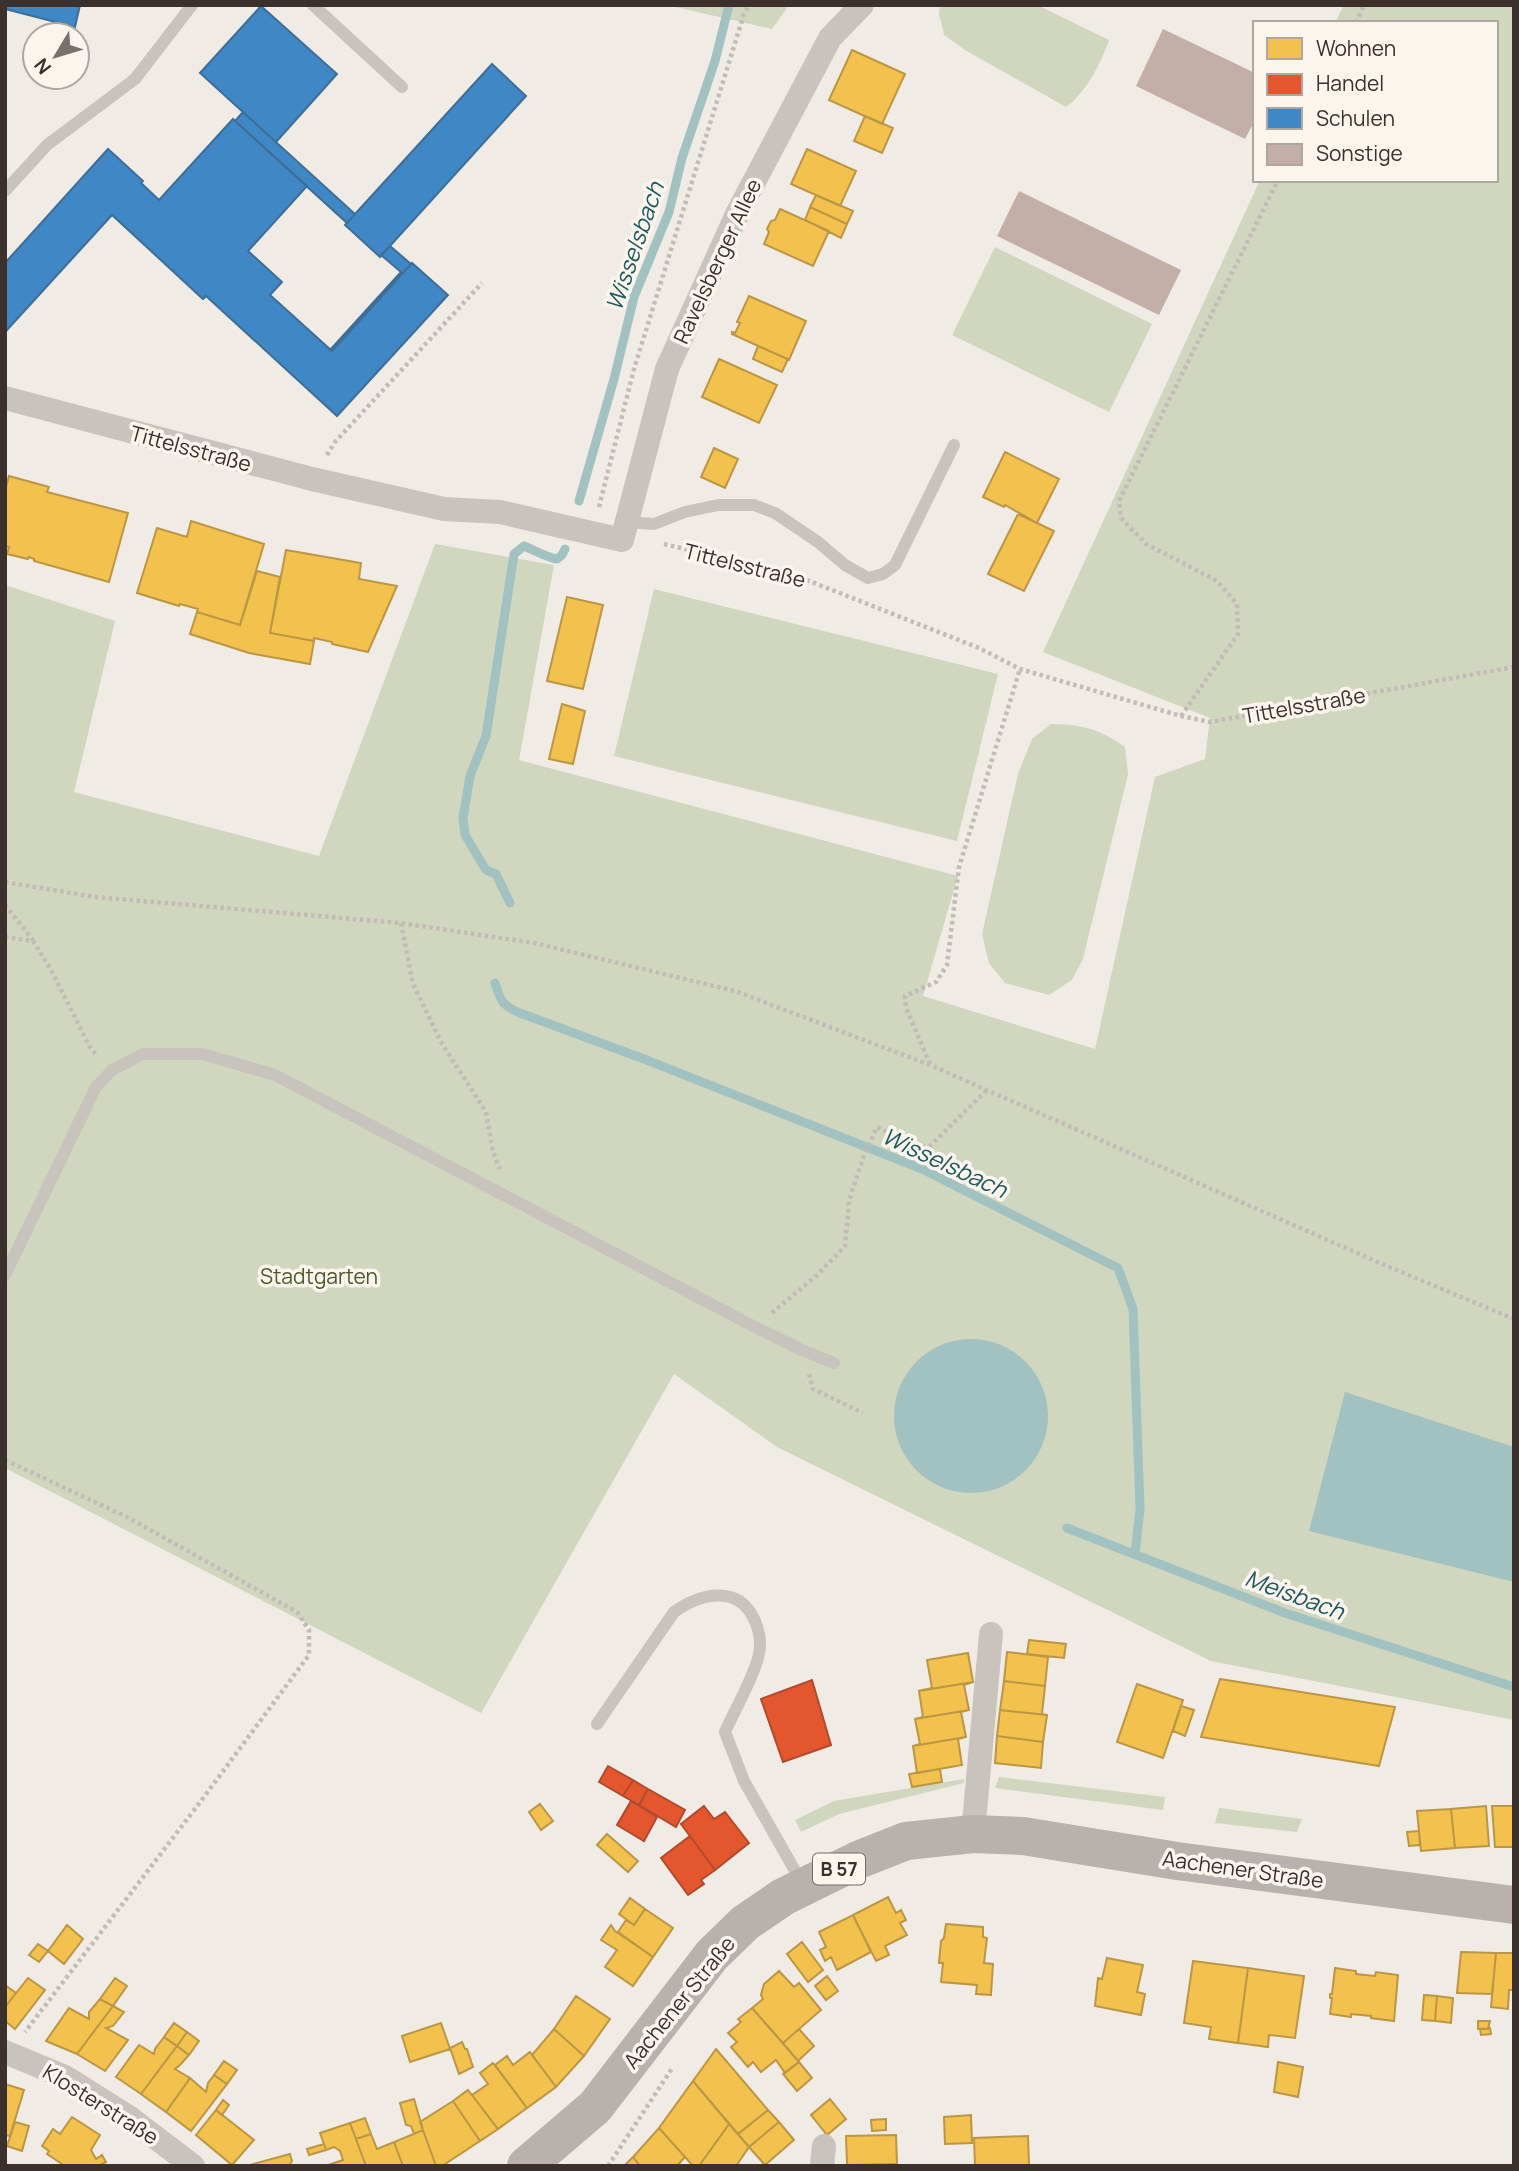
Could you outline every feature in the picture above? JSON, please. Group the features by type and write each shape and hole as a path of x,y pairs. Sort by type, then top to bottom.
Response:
{"main road":[{"name":"Aachener Straße","path":"526,2166 595,2107 712,1955 745,1923 783,1897 858,1860 906,1841 972,1833 1023,1836 1177,1861 1514,1905"}],"street":[{"name":"Ravelsberger Allee","path":"624,531 667,369 738,212 830,38 862,5"},
{"name":"Tittelsstraße","path":"5,398 312,479 444,509 500,512 593,534 624,531"},
{"path":"972,1833 991,1634"},
{"name":"Klosterstraße","path":"8,2052 65,2077 130,2118 193,2166"}],"lane":[{"path":"5,191 47,145 135,79 192,5"},
{"path":"313,5 402,88"},
{"path":"624,531 718,505 754,505 775,513 867,578 883,574 895,565 954,445"},
{"path":"5,1275 96,1087 112,1070 143,1054 203,1054 275,1075 755,1327 834,1363"},
{"path":"597,1724 674,1612 701,1597 725,1595 743,1603 761,1634 759,1657 725,1732 744,1781 803,1887"}],"path":[{"path":"593,534 634,369 744,13 750,5"},
{"path":"1357,21 1364,5"},
{"path":"1181,716 1238,634 1237,604 1217,581 1146,544 1121,518 1119,501 1277,182"},
{"path":"312,479 335,442 482,283"},
{"name":"Tittelsstraße","path":"624,531 660,543 789,573 979,648 1020,669 1210,722 1514,667"},
{"path":"930,1065 906,1008 905,996 936,982 947,965 959,867 1020,669"},
{"path":"5,882 95,897 401,923 534,943 736,991 930,1065 1382,1264 1514,1319"},
{"path":"5,905 50,968 91,1049 112,1070"},
{"path":"401,923 413,984 441,1042 486,1112 493,1152 515,1200"},
{"path":"5,937 33,941"},
{"path":"755,1327 817,1276 845,1246 849,1201 863,1158 877,1127 919,1147 930,1146 987,1090"},
{"path":"802,1350 813,1389 863,1413"},
{"path":"5,1460 127,1517 297,1612 309,1630 309,1655 201,1801 8,2052"},
{"path":"608,2166 679,2058"}],"green space":[{"path":"667,5 789,5 772,29"},
{"path":"940,5 1037,5 1109,40 1092,77 1066,107 965,50 944,35 939,14"},
{"name":"Stadtgarten","path":"1344,5 1514,5 1514,1720 1211,1661 777,1447 674,1374 481,1713 5,1468 5,585 115,621 74,792 319,856 435,544 554,565 519,760 958,876 923,996 1095,1049 1155,777 1205,759 1210,718 1043,652 1259,182 1498,182 1498,21 1336,21"},
{"path":"995,247 1152,324 1109,412 952,335"},
{"path":"654,589 998,674 957,841 614,756"},
{"path":"1051,724 1090,729 1125,747 1128,774 1083,959 1072,980 1049,995 1005,983 989,963 982,934 1018,774 1032,739"},
{"path":"999,1777 1165,1797 1163,1810 995,1788"},
{"path":"964,1779 964,1783 839,1814 801,1832 795,1820 834,1801"},
{"path":"1219,1808 1302,1819 1297,1832 1215,1823"}],"water":[{"path":"971,1339 1001,1345 1026,1361 1042,1386 1048,1416 1042,1446 1026,1471 1001,1487 971,1493 941,1487 916,1471 900,1446 894,1416 900,1386 916,1361 941,1345"},
{"path":"1345,1392 1514,1447 1514,1582 1309,1531"}],"building: Wohnen":[{"path":"852,50 905,74 882,124 829,100"},
{"path":"865,116 893,128 882,153 854,141"},
{"path":"807,149 856,171 840,206 791,184"},
{"path":"816,195 853,211 847,224 810,207"},
{"path":"810,207 847,224 841,238 805,220"},
{"path":"780,209 829,231 813,266 764,244 769,232 767,229"},
{"path":"749,296 806,321 789,360 732,334 740,323 737,322"},
{"path":"758,346 788,359 782,372 753,359"},
{"path":"719,359 777,385 759,423 702,397"},
{"path":"714,448 738,459 725,488 701,477"},
{"path":"1005,452 1059,479 1037,523 1005,505 1004,507 983,497"},
{"path":"9,476 49,487 47,492 128,513 109,582 34,561 29,557 28,559 7,554 9,547 5,546 5,491"},
{"path":"1018,514 1054,531 1024,591 988,574"},
{"path":"191,521 264,544 240,625 197,612 198,609 137,593 157,528 187,537"},
{"path":"286,550 361,563 359,579 397,586 368,652 314,638 314,641 270,633"},
{"path":"257,571 280,577 270,633 314,641 310,664 249,653 190,634 197,612 240,625"},
{"path":"567,597 603,605 583,689 547,681"},
{"path":"562,704 585,711 573,764 549,759"},
{"path":"1029,1640 1066,1644 1064,1658 1027,1654"},
{"path":"1007,1652 1048,1657 1045,1686 1004,1681"},
{"path":"968,1653 973,1682 918,1691 932,1688 927,1660"},
{"path":"1220,1679 1395,1707 1379,1766 1201,1737"},
{"path":"1004,1681 1045,1686 1042,1714 1047,1715 1000,1710"},
{"path":"973,1682 964,1685 969,1710 915,1719 923,1717 919,1691"},
{"path":"1137,1684 1183,1700 1163,1758 1117,1742"},
{"path":"1181,1706 1194,1710 1185,1736 1173,1731"},
{"path":"969,1710 961,1712 966,1737 913,1746 920,1744 915,1719"},
{"path":"1000,1710 1047,1715 1043,1742 997,1736"},
{"path":"997,1736 1043,1742 1041,1768 995,1763"},
{"path":"966,1737 958,1739 962,1765 917,1773 913,1746"},
{"path":"940,1769 942,1782 912,1787 909,1774"},
{"path":"540,1804 553,1821 541,1830 529,1812"},
{"path":"1486,1806 1489,1846 1455,1848 1451,1809"},
{"path":"1492,1806 1514,1806 1514,1847 1495,1847"},
{"path":"1451,1809 1455,1848 1421,1851 1417,1811"},
{"path":"1419,1831 1420,1845 1409,1846 1407,1832"},
{"path":"607,1834 638,1861 628,1872 597,1845"},
{"path":"888,1897 896,1913 901,1910 906,1920 900,1923 907,1935 885,1946 889,1955 876,1961 853,1915"},
{"path":"630,1898 645,1909 634,1925 619,1914"},
{"path":"645,1909 673,1928 653,1957 618,1932 626,1920 634,1925"},
{"path":"853,1915 871,1952 837,1970 831,1957 825,1961 820,1950 826,1947 819,1932"},
{"path":"946,1924 983,1927 983,1937 987,1938 984,1963 993,1964 991,1995 976,1994 977,1985 941,1982 943,1963 939,1963"},
{"path":"67,1925 83,1939 64,1964 48,1951"},
{"path":"611,1925 615,1931 653,1957 633,1986 605,1967 617,1950 601,1940"},
{"path":"802,1942 823,1970 808,1982 787,1954"},
{"path":"38,1944 48,1951 39,1962 29,1955"},
{"path":"1461,1952 1496,1953 1492,1994 1457,1993"},
{"path":"1496,1953 1514,1953 1514,1990 1509,1990 1508,2009 1491,2007"},
{"path":"1107,1958 1143,1965 1137,1992 1145,1994 1141,2015 1095,2006 1098,1978 1102,1979"},
{"path":"1193,1961 1248,1968 1238,2043 1209,2039 1211,2027 1184,2023"},
{"path":"1248,1968 1304,1976 1295,2038 1269,2035 1268,2047 1238,2043"},
{"path":"1335,1968 1356,1971 1356,1974 1375,1976 1376,1972 1398,1975 1394,2021 1371,2016 1330,2014 1330,1994"},
{"path":"779,1971 794,1987 799,1983 821,2010 783,2043 752,2008 763,1999 761,1995 764,1984"},
{"path":"827,1976 838,1991 826,2000 815,1986"},
{"path":"28,1978 45,1990 15,2029 5,2021 5,2007"},
{"path":"115,1978 127,1986 113,2006 100,1999"},
{"path":"5,1985 16,1993 5,2007"},
{"path":"1424,1995 1437,1996 1435,2021 1422,2020"},
{"path":"576,1996 610,2019 584,2056 554,2029"},
{"path":"1437,1996 1453,1998 1451,2023 1435,2021"},
{"path":"100,1999 113,2006 77,2054 46,2041 69,2008 89,2019 89,2012"},
{"path":"113,2006 124,2012 113,2026 106,2028 128,2040 105,2071 77,2054"},
{"path":"752,2008 799,2062 785,2073 776,2060 761,2072 753,2062 748,2067 731,2047 737,2042 728,2033 741,2022 738,2019"},
{"path":"1478,2021 1490,2021 1488,2029 1478,2029"},
{"path":"174,2023 187,2032 177,2046 164,2037"},
{"path":"441,2023 450,2049 410,2062 402,2036"},
{"path":"1490,2028 1491,2034 1481,2035 1480,2029"},
{"path":"554,2029 584,2056 556,2087 532,2055"},
{"path":"799,2029 814,2046 798,2061 783,2043"},
{"path":"187,2032 199,2041 189,2055 177,2046"},
{"path":"164,2037 177,2046 141,2094 116,2077 139,2045 154,2054"},
{"path":"462,2042 473,2067 459,2074 450,2048"},
{"path":"177,2046 189,2055 175,2069 190,2078 166,2112 141,2094"},
{"path":"716,2049 768,2110 738,2134 693,2081"},
{"path":"530,2052 556,2087 527,2108 495,2065 507,2056 513,2065"},
{"path":"224,2061 237,2070 227,2084 214,2075"},
{"path":"799,2062 812,2078 797,2091 783,2074"},
{"path":"1278,2062 1303,2067 1298,2097 1274,2092"},
{"path":"493,2063 527,2108 498,2129 472,2095 488,2084 480,2073"},
{"path":"214,2075 227,2084 191,2131 166,2112 190,2078 206,2092"},
{"path":"693,2081 729,2124 699,2166 693,2166 659,2128"},
{"path":"5,2084 24,2090 10,2136 5,2135"},
{"path":"468,2090 498,2129 480,2141 453,2101"},
{"path":"414,2099 423,2130 414,2134 411,2126 406,2125 400,2103"},
{"path":"830,2099 846,2119 827,2135 811,2115"},
{"path":"223,2100 229,2105 222,2115 216,2110"},
{"path":"453,2101 480,2141 442,2166 436,2166 420,2122"},
{"path":"216,2110 254,2140 232,2165 196,2135"},
{"path":"768,2110 779,2122 749,2147 738,2134"},
{"path":"971,2115 972,2143 945,2144 944,2117"},
{"path":"72,2117 100,2135 91,2150 96,2159 102,2155 106,2162 98,2166 65,2166 47,2154 49,2151 42,2146 53,2129 60,2134"},
{"path":"365,2118 371,2134 356,2139 350,2123"},
{"path":"886,2119 886,2130 872,2131 871,2120"},
{"path":"15,2122 29,2126 22,2151 7,2146"},
{"path":"779,2122 794,2140 765,2165 749,2147"},
{"path":"350,2123 366,2166 325,2166 343,2160 340,2151 334,2147 326,2150 320,2133"},
{"path":"729,2124 749,2147 736,2166 699,2166"},
{"path":"659,2128 685,2157 677,2166 640,2166 633,2157"},
{"path":"423,2130 436,2166 403,2166 394,2142"},
{"path":"371,2134 377,2149 394,2142 403,2166 366,2166 356,2139"},
{"path":"896,2135 897,2164 847,2165 846,2136"},
{"path":"1028,2136 1029,2166 975,2166 974,2138"},
{"path":"324,2144 326,2150 309,2155 307,2149"},
{"path":"290,2154 292,2161 289,2166 246,2166"},
{"path":"633,2157 640,2166 624,2166"},
{"path":"847,2165 897,2166 847,2166"}],"building: Handel":[{"path":"812,1680 831,1745 783,1762 761,1699"},
{"path":"608,1766 633,1780 623,1796 599,1782"},
{"path":"633,1780 648,1789 639,1805 623,1796"},
{"path":"648,1789 685,1810 676,1827 639,1805"},
{"path":"631,1801 657,1817 644,1841 617,1825"},
{"path":"704,1806 714,1819 725,1812 749,1843 715,1870 681,1824"},
{"path":"690,1836 715,1870 701,1880 704,1884 688,1895 661,1858"}],"building: Schulen":[{"path":"5,5 80,5 76,21 52,21 5,9"},
{"path":"261,6 337,74 276,142 200,73"},
{"path":"492,64 526,96 380,257 345,225"},
{"path":"243,112 355,214 347,223 235,121"},
{"path":"233,119 307,186 248,251 282,282 270,295 332,351 412,263 448,295 337,416 206,296 203,299 112,215 7,330 5,328 5,263 108,149 143,181 141,183 159,200"},
{"path":"390,246 411,264 332,351 330,350 401,272 381,255"}],"building: Sonstige":[{"path":"1163,29 1253,72 1253,124 1245,139 1136,86"},
{"path":"1019,191 1181,270 1159,315 997,236"}],"waterway":[{"name":"Wisselsbach","path":"579,501 634,297 669,212 682,158 715,61 729,5"},
{"name":"Wisselsbach","path":"510,903 496,874 486,870 465,835 463,818 470,776 486,736 514,554 524,546 557,559 565,549"},
{"name":"Wisselsbach","path":"495,983 499,995 509,1008 922,1169 1118,1268 1133,1309 1140,1509 1135,1553"},
{"name":"Meisbach","path":"1067,1528 1285,1613 1514,1687"}]}
